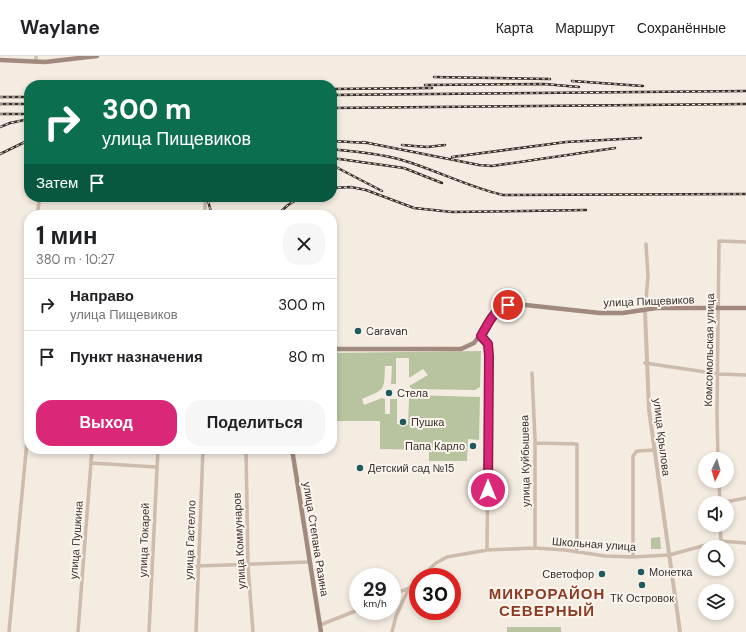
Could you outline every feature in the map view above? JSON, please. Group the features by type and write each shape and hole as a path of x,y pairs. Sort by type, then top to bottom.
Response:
{"main road":[{"path":"0,60 60,62 97,56"},
{"name":"улица Пищевиков","path":"337,349 468,347 481,336 501,307 516,304 600,312 645,311 656,308 746,308"},
{"name":"улица Степана Разина","path":"293,454 322,632"}],"street":[{"path":"36,56 36,62"},
{"path":"38,210 39,203"},
{"name":"Комсомольская улица","path":"718,452 719,241 746,242"},
{"name":"улица Крылова","path":"646,244 648,276 645,311 645,363 648,410 680,632"},
{"path":"481,336 488,344 489,356 487,550"},
{"path":"645,363 719,374 746,375"},
{"name":"улица Куйбышева","path":"532,372 535,443 536,548"},
{"path":"535,443 577,444 577,551"},
{"path":"633,557 633,456 637,451 654,450"},
{"path":"9,632 26,454"},
{"name":"улица Пушкина","path":"78,632 92,454"},
{"name":"улица Токарей","path":"148,632 157,454"},
{"name":"улица Гастелло","path":"196,632 197,566 203,454"},
{"name":"улица Коммунаров","path":"246,454 248,566 253,632"},
{"path":"91,463 156,467"},
{"path":"734,500 746,498"},
{"name":"Школьная улица","path":"734,543 746,543"},
{"name":"Школьная улица","path":"431,568 447,557 487,550 536,548 577,551 605,556 633,557 669,555 698,548"},
{"path":"197,566 248,566 310,562"},
{"path":"401,591 409,588"},
{"path":"392,632 396,616 409,588"},
{"path":"320,626 349,614"}],"green space":[{"path":"481,351 480,387 475,390 412,389 409,386 428,375 423,369 409,378 409,358 396,358 396,384 391,384 392,366 385,366 382,388 362,399 364,405 382,398 385,399 385,414 390,414 390,399 397,399 397,424 408,425 409,399 412,395 480,397 479,440 468,439 467,461 429,461 429,450 380,449 380,421 337,421 337,353"},
{"path":"660,537 661,549 651,549 651,538"},
{"path":"507,627 561,627 561,632 507,632"}],"railway":[{"path":"434,77 550,79"},
{"path":"572,81 643,86"},
{"path":"425,85 544,84 579,87"},
{"path":"337,89 432,88"},
{"path":"337,95 746,91"},
{"path":"0,97 24,97"},
{"path":"0,104 24,104"},
{"path":"337,108 746,104"},
{"path":"0,114 24,114"},
{"path":"0,127 24,120"},
{"path":"452,157 566,142 641,138"},
{"path":"337,141 368,143"},
{"path":"0,154 24,142"},
{"path":"363,142 479,165 492,166 615,148"},
{"path":"402,145 427,147 445,145"},
{"path":"337,150 376,154 415,164 477,188 503,195 746,194"},
{"path":"337,159 404,168 442,183"},
{"path":"337,168 382,191"},
{"path":"337,188 351,187 366,190 414,208 452,212 586,210"},
{"path":"208,202 211,210"},
{"path":"282,210 293,202"}],"place":[{"name":"Caravan","path":"358,331"},
{"name":"Стела","path":"389,393"},
{"name":"Пушка","path":"403,422"},
{"name":"Папа Карло","path":"473,446"},
{"name":"Детский сад №15","path":"360,468"},
{"name":"Монетка","path":"641,572"},
{"name":"Светофор","path":"602,574"},
{"name":"ТК Островок","path":"642,585"}],"district":[{"name":"МИКРОРАЙОН СЕВЕРНЫЙ","path":"547,602"}],"route":[{"path":"488,490 489,356 488,344 481,336 501,307 508,305"}]}
